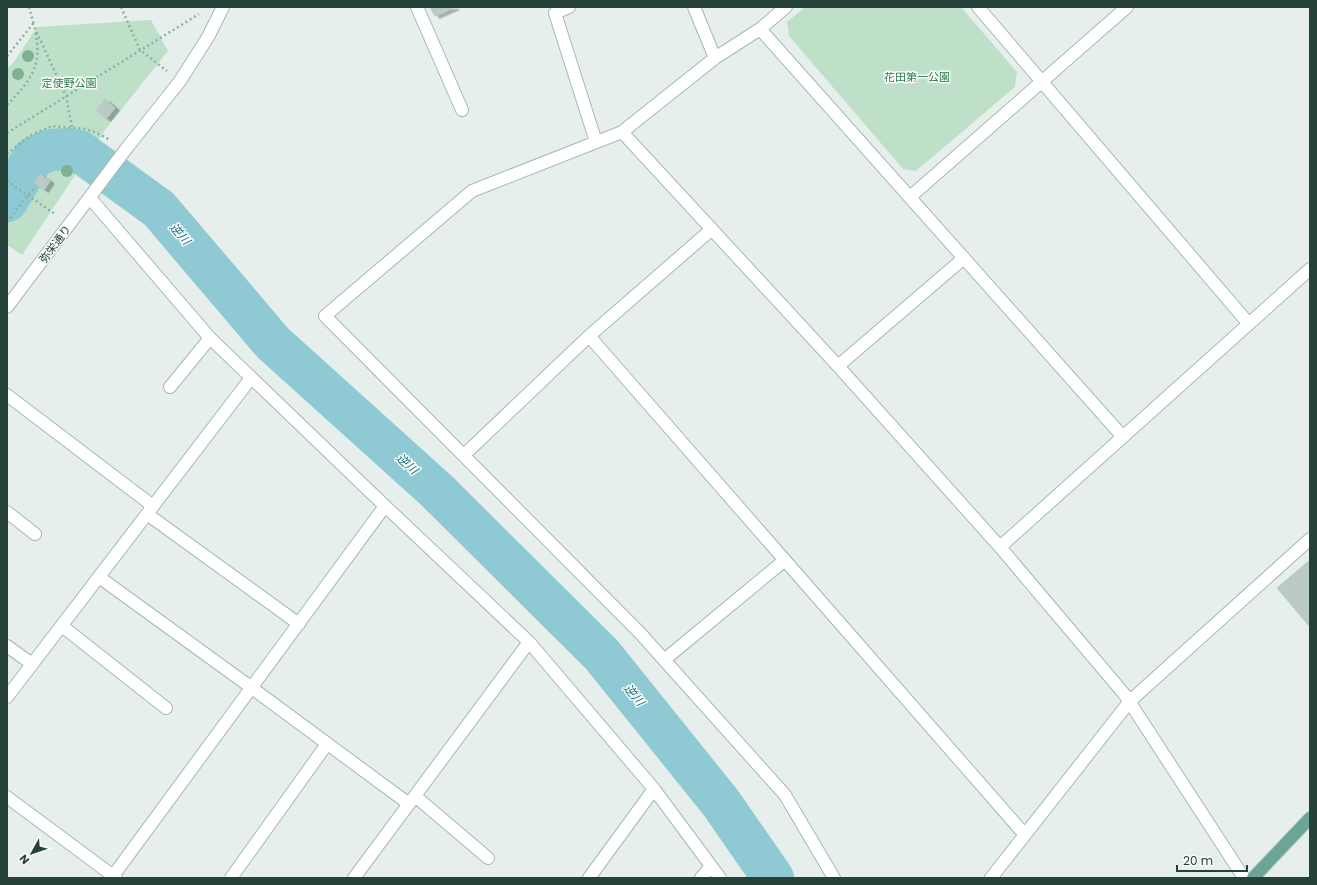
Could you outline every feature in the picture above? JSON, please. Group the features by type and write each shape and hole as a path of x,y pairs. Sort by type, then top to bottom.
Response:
{"main road":[{"path":"1253,878 1310,818"}],"street":[{"name":"弥栄通り","path":"7,307 126,149 180,81 208,37 224,7"},
{"path":"417,7 462,110"},
{"path":"569,7 554,13 596,142"},
{"path":"694,7 715,58"},
{"path":"786,7 760,29 715,58 622,132 472,191 325,316 640,633 784,795 834,878"},
{"path":"978,7 1249,324"},
{"path":"910,197 1126,7"},
{"path":"760,29 1123,437"},
{"path":"622,132 838,366 1000,548 1130,701 1244,878"},
{"path":"90,198 210,338 529,642 654,789 720,878"},
{"path":"464,455 589,336 712,229"},
{"path":"838,366 964,258"},
{"path":"1000,548 1310,269"},
{"path":"589,336 1025,835"},
{"path":"170,387 210,338"},
{"path":"7,697 251,378"},
{"path":"7,395 150,510 299,624"},
{"path":"7,797 114,877 385,506"},
{"path":"7,512 35,534"},
{"path":"991,878 1130,701 1310,539"},
{"path":"664,660 785,560"},
{"path":"99,577 327,744 412,800 488,858"},
{"path":"62,626 166,708"},
{"path":"354,878 529,642"},
{"path":"7,646 32,664"},
{"path":"231,878 327,744"},
{"path":"589,878 654,789"},
{"path":"701,878 711,866"}],"path":[{"path":"7,105 28,83 36,64 38,49 29,7"},
{"path":"121,7 140,50 180,81"},
{"path":"7,133 204,11"},
{"path":"7,56 33,24"},
{"path":"33,24 66,96 72,128"},
{"path":"7,154 29,136 52,126 85,128 126,149"},
{"path":"7,181 70,224"},
{"path":"7,222 28,195 36,188"}],"green space":[{"name":"花田第一公園","path":"805,7 961,7 1017,72 1015,87 916,171 903,169 789,36 787,22"},
{"name":"定使野公園","path":"151,20 168,51 105,130 22,255 7,245 7,68 14,62 37,27"}],"building":[{"path":"430,7 455,7 435,16"},
{"path":"105,99 115,108 106,119 96,110"},
{"path":"40,174 50,181 44,190 34,183"},
{"path":"1310,560 1310,627 1277,588"}],"waterway":[{"name":"逆川","path":"7,201 33,158 50,150 68,149 79,151 159,209 273,343 437,491 602,655 721,803 773,878"}]}
